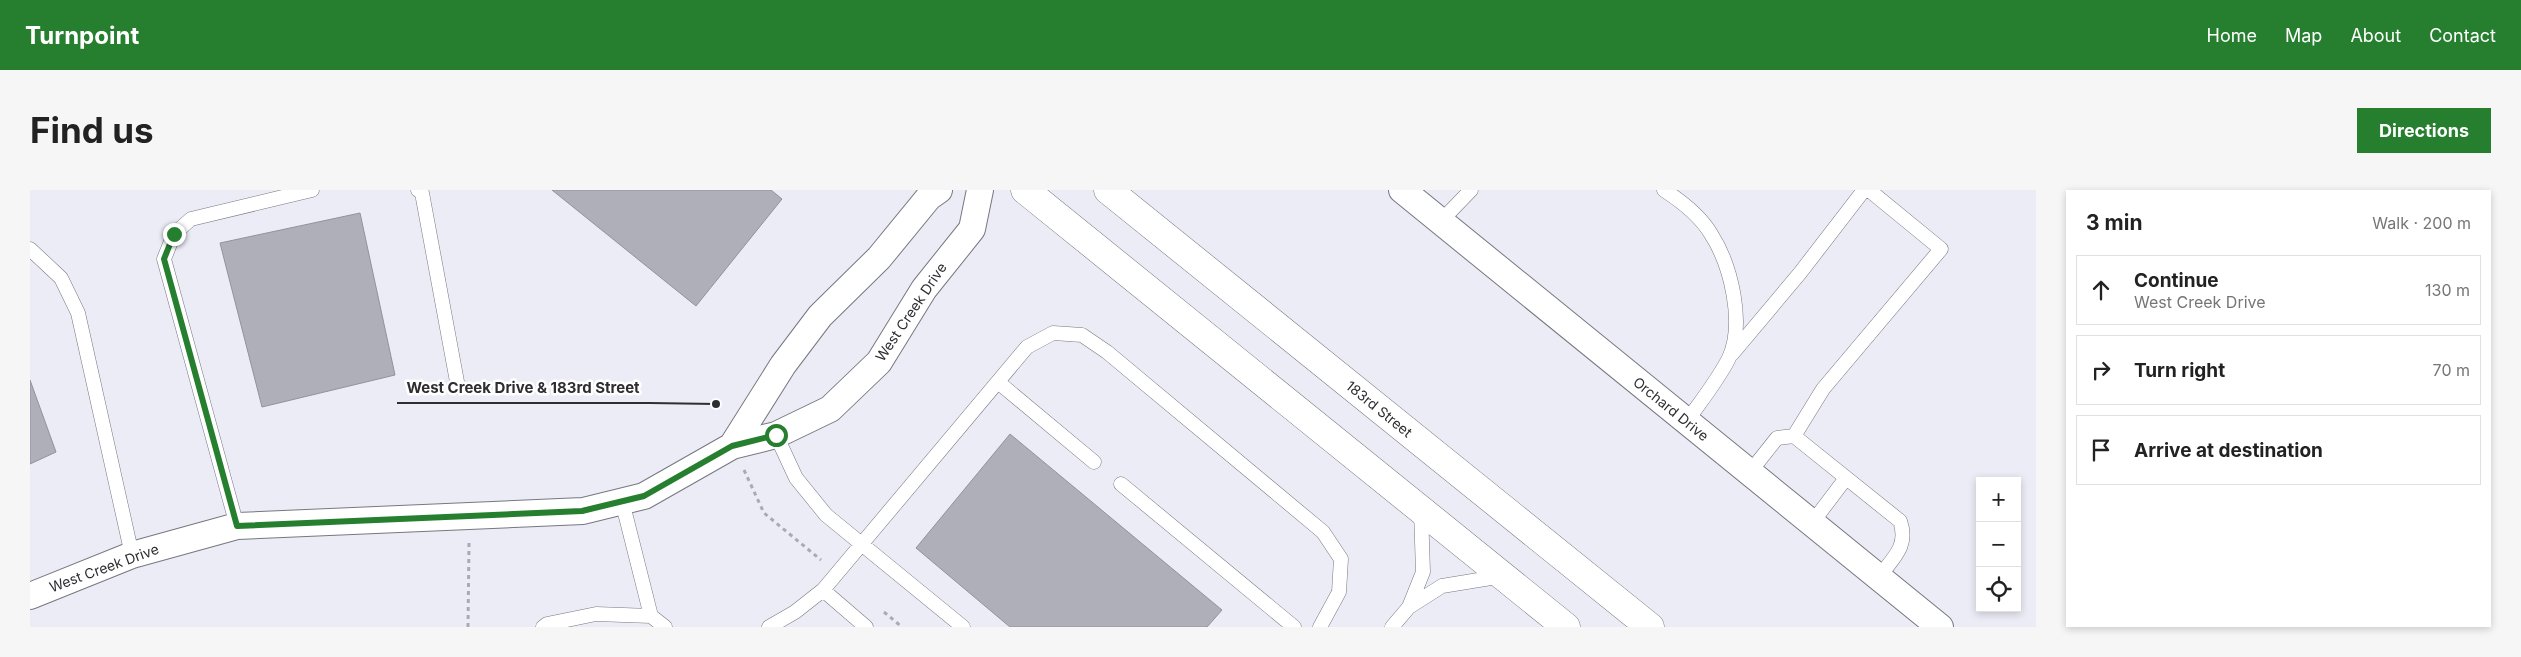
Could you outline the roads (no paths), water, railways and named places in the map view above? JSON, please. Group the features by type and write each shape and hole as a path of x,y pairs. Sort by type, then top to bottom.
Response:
{"street":[{"name":"West Creek Drive","path":"737,457 783,365 820,316 880,258 929,197 939,190"},
{"name":"West Creek Drive","path":"30,596 132,555 237,526 582,511 644,496 737,457 776,435 830,409 878,362 924,289 972,228 980,190"},
{"path":"1025,190 1566,627"},
{"name":"183rd Street","path":"1108,190 1650,627"},
{"name":"Orchard Drive","path":"1402,190 1940,627"}],"lane":[{"path":"237,526 164,259 174,234 191,219 312,190"},
{"path":"1441,221 1471,190"},
{"path":"1664,190 1679,200 1711,233 1729,272 1737,324 1730,356"},
{"path":"1687,421 1730,356 1800,273 1864,190"},
{"path":"1794,436 1823,389 1941,249 1869,190"},
{"path":"424,191 458,386"},
{"path":"34,256 61,278 78,314 132,555"},
{"path":"769,627 795,612 823,590 1027,347 1053,333 1082,335 1106,352 1323,532 1341,559 1339,592 1320,627"},
{"path":"998,382 1094,462"},
{"path":"776,435 796,478 826,515 963,627"},
{"path":"1750,472 1777,438 1794,436 1900,521 1904,538 1901,547 1878,577"},
{"path":"1812,523 1846,478"},
{"path":"1121,484 1294,627"},
{"path":"622,501 651,616 664,627"},
{"path":"1409,607 1423,572 1421,510"},
{"path":"1392,627 1409,607 1442,586 1503,576"},
{"path":"823,590 866,627"},
{"path":"543,627 546,624 596,614 651,616"}],"place":[{"name":"West Creek Drive & 183rd Street","path":"716,404"}]}
